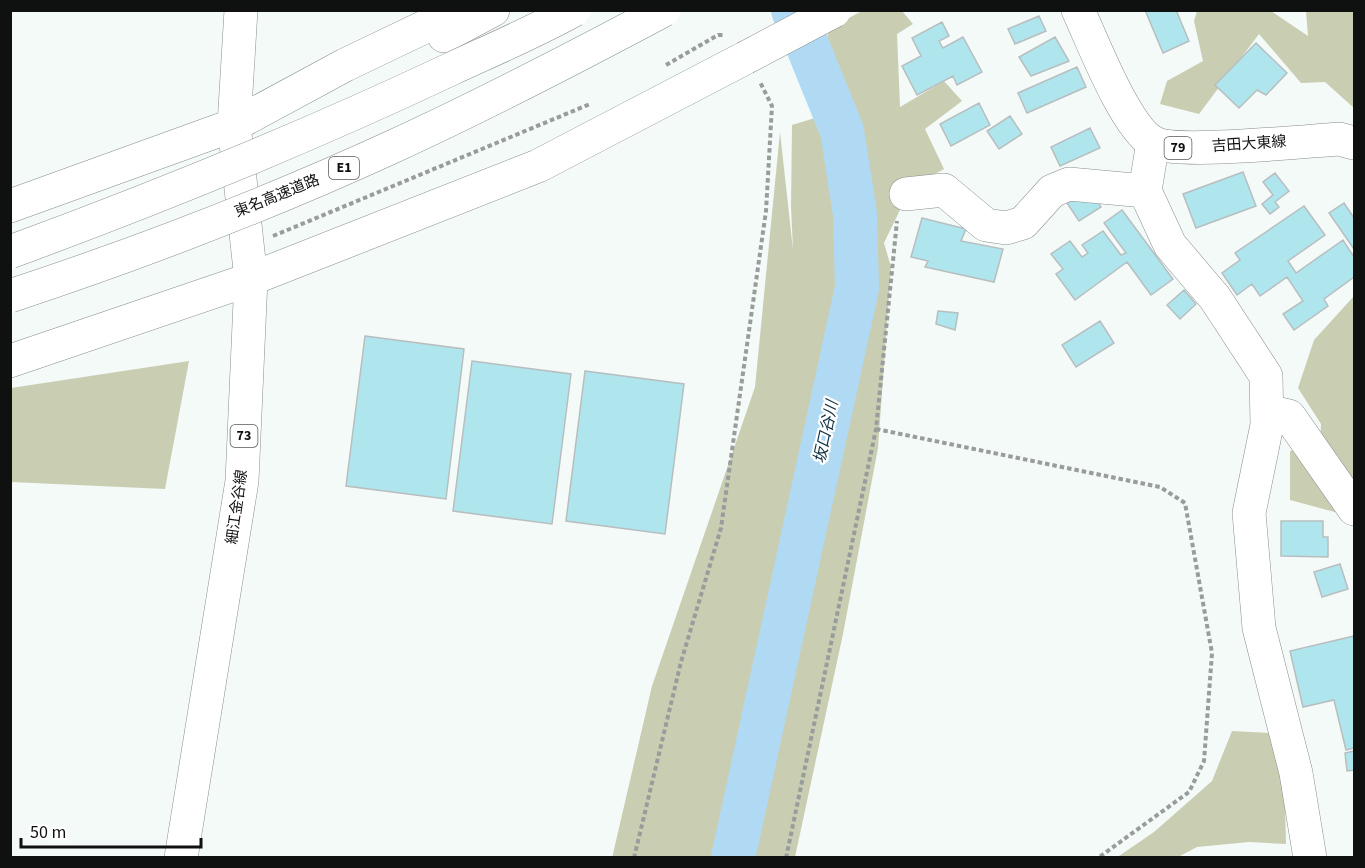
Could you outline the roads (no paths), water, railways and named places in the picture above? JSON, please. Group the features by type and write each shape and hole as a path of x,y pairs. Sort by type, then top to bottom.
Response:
{"main road":[{"name":"細江金谷線","path":"181,858 242,481 251,279 235,137 241,10"},
{"path":"235,137 345,65 460,10"},
{"path":"10,206 235,137 493,10"},
{"path":"10,252 138,205 248,160 397,94 573,10"},
{"name":"東名高速道路","path":"10,296 144,249 277,197 391,148 517,87 664,10"},
{"name":"79","path":"1078,10 1136,126 1153,142"},
{"path":"10,361 251,279 538,166 834,11"},
{"name":"吉田大東線","path":"1153,142 1181,148 1340,138 1354,143"},
{"path":"1153,142 1145,191 1170,245 1215,298 1266,376 1268,425 1249,513 1259,628 1296,773 1310,858"},
{"path":"906,194 944,190 986,225 1006,228 1023,223 1052,191 1069,184 1145,191"},
{"path":"1267,411 1289,416 1354,509"}],"waterway":[{"name":"坂口谷川","path":"733,858 857,288 855,214 842,131 793,10"}]}
